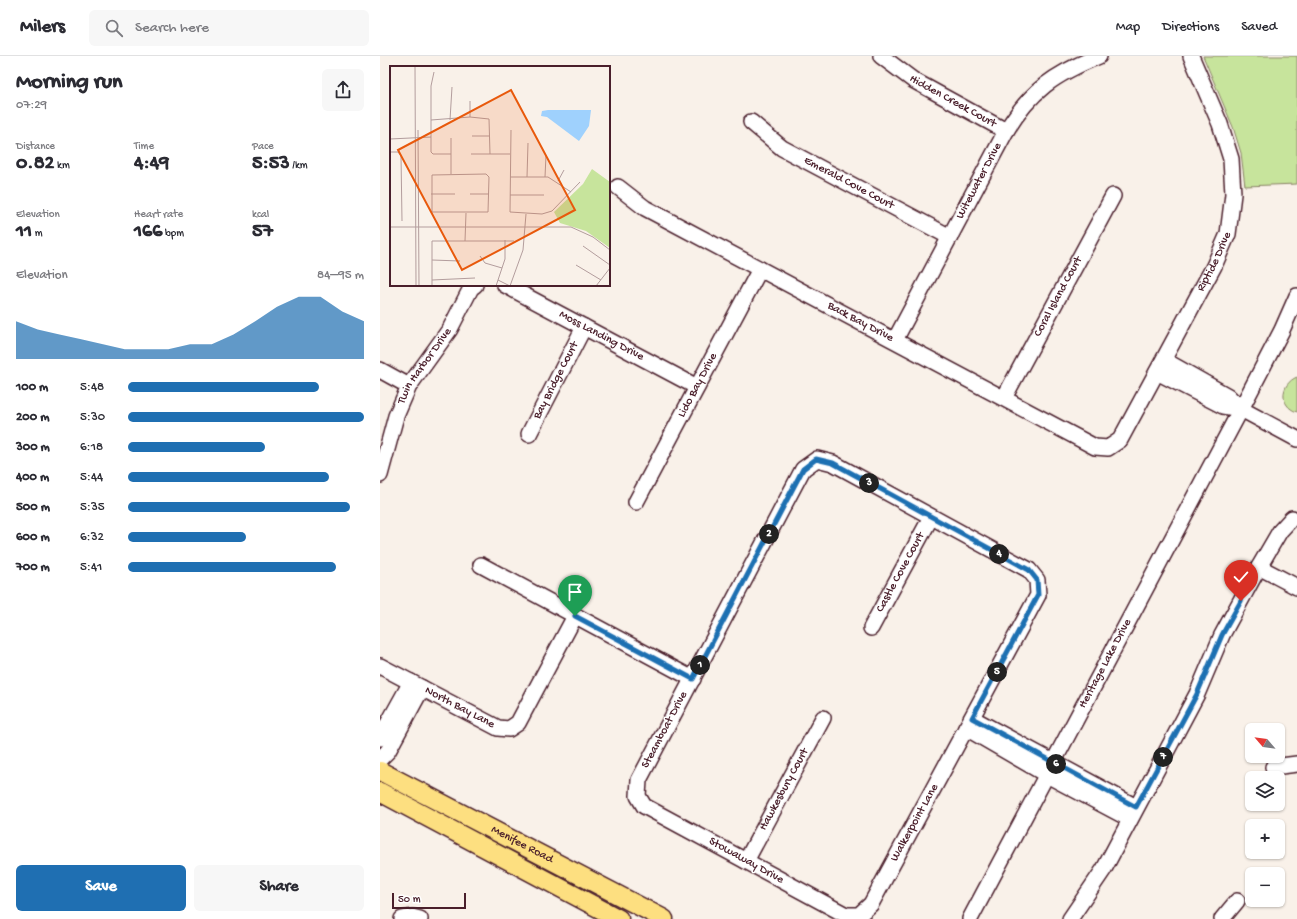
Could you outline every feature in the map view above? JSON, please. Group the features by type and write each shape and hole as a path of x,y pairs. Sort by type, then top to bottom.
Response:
{"main road":[{"name":"Menifee Road","path":"380,771 664,919"},
{"name":"Menifee Road","path":"380,792 619,919"}],"street":[{"name":"Hidden Creek Court","path":"881,56 913,80 1006,131"},
{"name":"Witewater Drive","path":"895,340 1006,131 1019,110 1043,85 1070,61 1099,56"},
{"name":"Riptide Drive","path":"1108,448 1120,440 1214,266 1228,234 1233,194 1231,159 1220,124 1191,56"},
{"name":"Emerald Cove Court","path":"751,122 782,148 950,237"},
{"name":"Back Bay Drive","path":"618,187 645,208 1004,398 1095,448 1108,448"},
{"name":"Coral Island Court","path":"1004,398 1113,196"},
{"name":"Lido Bay Drive","path":"636,502 760,269"},
{"name":"Twin Harbor Drive","path":"380,475 396,416 409,386 450,329 471,288 474,286"},
{"name":"Moss Landing Drive","path":"507,286 697,387"},
{"name":"Heritage Lake Drive","path":"970,919 1241,409 1282,330 1297,296"},
{"name":"Bay Bridge Court","path":"529,434 584,327"},
{"path":"1160,366 1228,396 1241,409 1297,439"},
{"path":"380,370 409,386"},
{"name":"Steamboat Drive","path":"638,796 638,780 693,679 803,469 816,459 833,463 931,517"},
{"name":"Walkerpoint Lane","path":"859,915 871,904 1038,595 1037,580 1029,570 931,517"},
{"name":"Castle Cove Court","path":"871,628 931,517"},
{"path":"1070,919 1104,869 1197,694 1222,635 1280,531 1292,518"},
{"path":"481,565 693,679"},
{"path":"1259,567 1297,587"},
{"name":"North Bay Lane","path":"380,666 498,728 509,730 518,723 575,616"},
{"path":"380,738 416,685"},
{"path":"380,759 388,750 416,685"},
{"name":"Hawkesbury Court","path":"746,861 823,718"},
{"path":"969,723 1050,769 1133,813"},
{"path":"1273,767 1297,764"},
{"name":"Stowaway Drive","path":"638,796 644,806 846,915 859,915"},
{"path":"1222,919 1236,901"},
{"path":"403,918 420,919"}],"green space":[{"path":"1203,56 1297,56 1297,184 1245,186 1241,153 1233,127"},
{"path":"1297,377 1297,412 1287,405 1284,395 1287,385 1291,380"}],"route":[{"path":"575,616 693,679 803,469 816,459 833,463 1029,570 1037,580 1038,595 972,718 1136,807 1197,694 1222,635 1241,601"}]}
